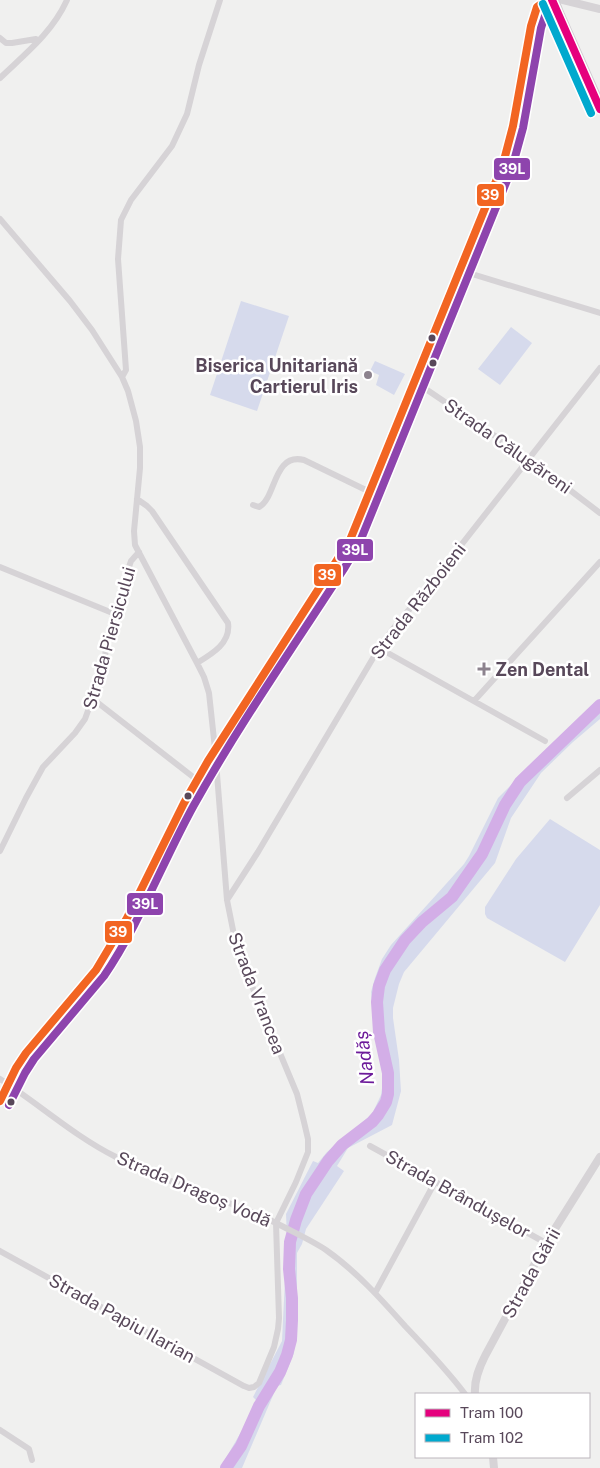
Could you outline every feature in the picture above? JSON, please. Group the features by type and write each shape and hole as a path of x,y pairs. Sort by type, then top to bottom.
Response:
{"main road":[{"path":"531,26 529,16 533,0"},
{"path":"0,1101 4,1082 96,970 105,956 127,918 184,803 197,780 212,761 215,749 350,540 507,150 520,92 531,26 537,7 547,0"},
{"path":"554,0 600,105"}],"street":[{"path":"0,78 47,33 68,0"},
{"path":"122,376 126,370 118,259 121,220 132,200 172,146 187,114 201,57 220,0"},
{"path":"563,0 600,9"},
{"path":"0,38 6,42 36,39 38,41"},
{"path":"0,219 70,301 92,330 122,376 136,421 140,447 134,538 139,552 204,677 208,692 215,749"},
{"path":"459,270 600,313"},
{"name":"Strada Războieni","path":"227,900 258,852 379,648 600,368"},
{"name":"Strada Călugăreni","path":"414,381 529,459 600,513"},
{"path":"253,505 259,507 264,504 278,474 290,460 295,459 304,460 370,492"},
{"path":"137,499 152,511 228,623 228,632 220,647 210,656 197,663"},
{"name":"Strada Piersicului","path":"0,851 43,767 85,719 102,672 107,644 131,561 139,552"},
{"path":"474,701 600,562"},
{"path":"0,567 115,614"},
{"path":"379,648 544,741"},
{"path":"93,699 197,780"},
{"name":"Strada Vrancea","path":"221,740 212,761 227,900 234,935 244,967 297,1094 308,1139 308,1152 279,1225 279,1318 277,1337 271,1357 259,1383 254,1387 244,1386"},
{"path":"567,798 600,770"},
{"name":"Strada Dragoș Vodă","path":"4,1082 86,1140 116,1157 146,1172 252,1212 326,1250 375,1293 432,1354 463,1393"},
{"name":"Strada Brândușelor","path":"370,1146 546,1243"},
{"name":"Strada Gării","path":"475,1393 476,1380 485,1356 546,1243 600,1156"},
{"path":"375,1293 435,1182"},
{"name":"Strada Papiu Ilarian","path":"0,1251 244,1386"},
{"path":"0,1430 29,1449 32,1460"}],"shaded area":[{"path":"241,301 289,316 257,411 210,395"},
{"path":"511,327 532,343 500,385 478,369"},
{"path":"375,361 405,374 394,395 376,385 379,375 370,371"},
{"path":"600,701 600,719 541,773 511,818 495,863 404,972 393,1008 401,1091 392,1125 348,1148 337,1166 344,1171 306,1229 302,1244 297,1253 297,1313 294,1353 281,1385 277,1386 242,1468 220,1468 247,1422 257,1401 253,1397 282,1341 287,1239 286,1214 313,1161 318,1163 327,1152 372,1114 381,1095 384,1075 373,1020 371,992 382,959 391,945 464,864 498,798 553,743"},
{"path":"550,819 600,850 600,905 565,962 487,918 485,914 485,907 516,859"}],"waterway":[{"name":"Nadăș","path":"226,1468 241,1446 259,1406 280,1372 287,1355 291,1340 292,1320 289,1269 290,1242 306,1194 328,1161 342,1145 372,1122 386,1102 388,1073 379,1032 377,1002 379,986 385,970 405,940 422,922 452,897 482,854 505,805 520,782 600,705"}],"tram line":[{"name":"100","path":"552,0 600,109"},
{"name":"102","path":"543,4 591,113"}],"transit line":[{"name":"39","path":"0,1101 16,1068 26,1053 96,970 127,918 184,803 208,761 350,540 503,164 513,126 531,26 537,7 547,0"},
{"name":"39L","path":"9,1105 34,1059 104,976 117,956 183,826 212,774 359,544 512,168 523,128 541,28 546,13 553,8"}],"place":[{"name":"Biserica Unitariană Cartierul Iris","path":"368,375"},
{"name":"Zen Dental","path":"484,669"}]}
